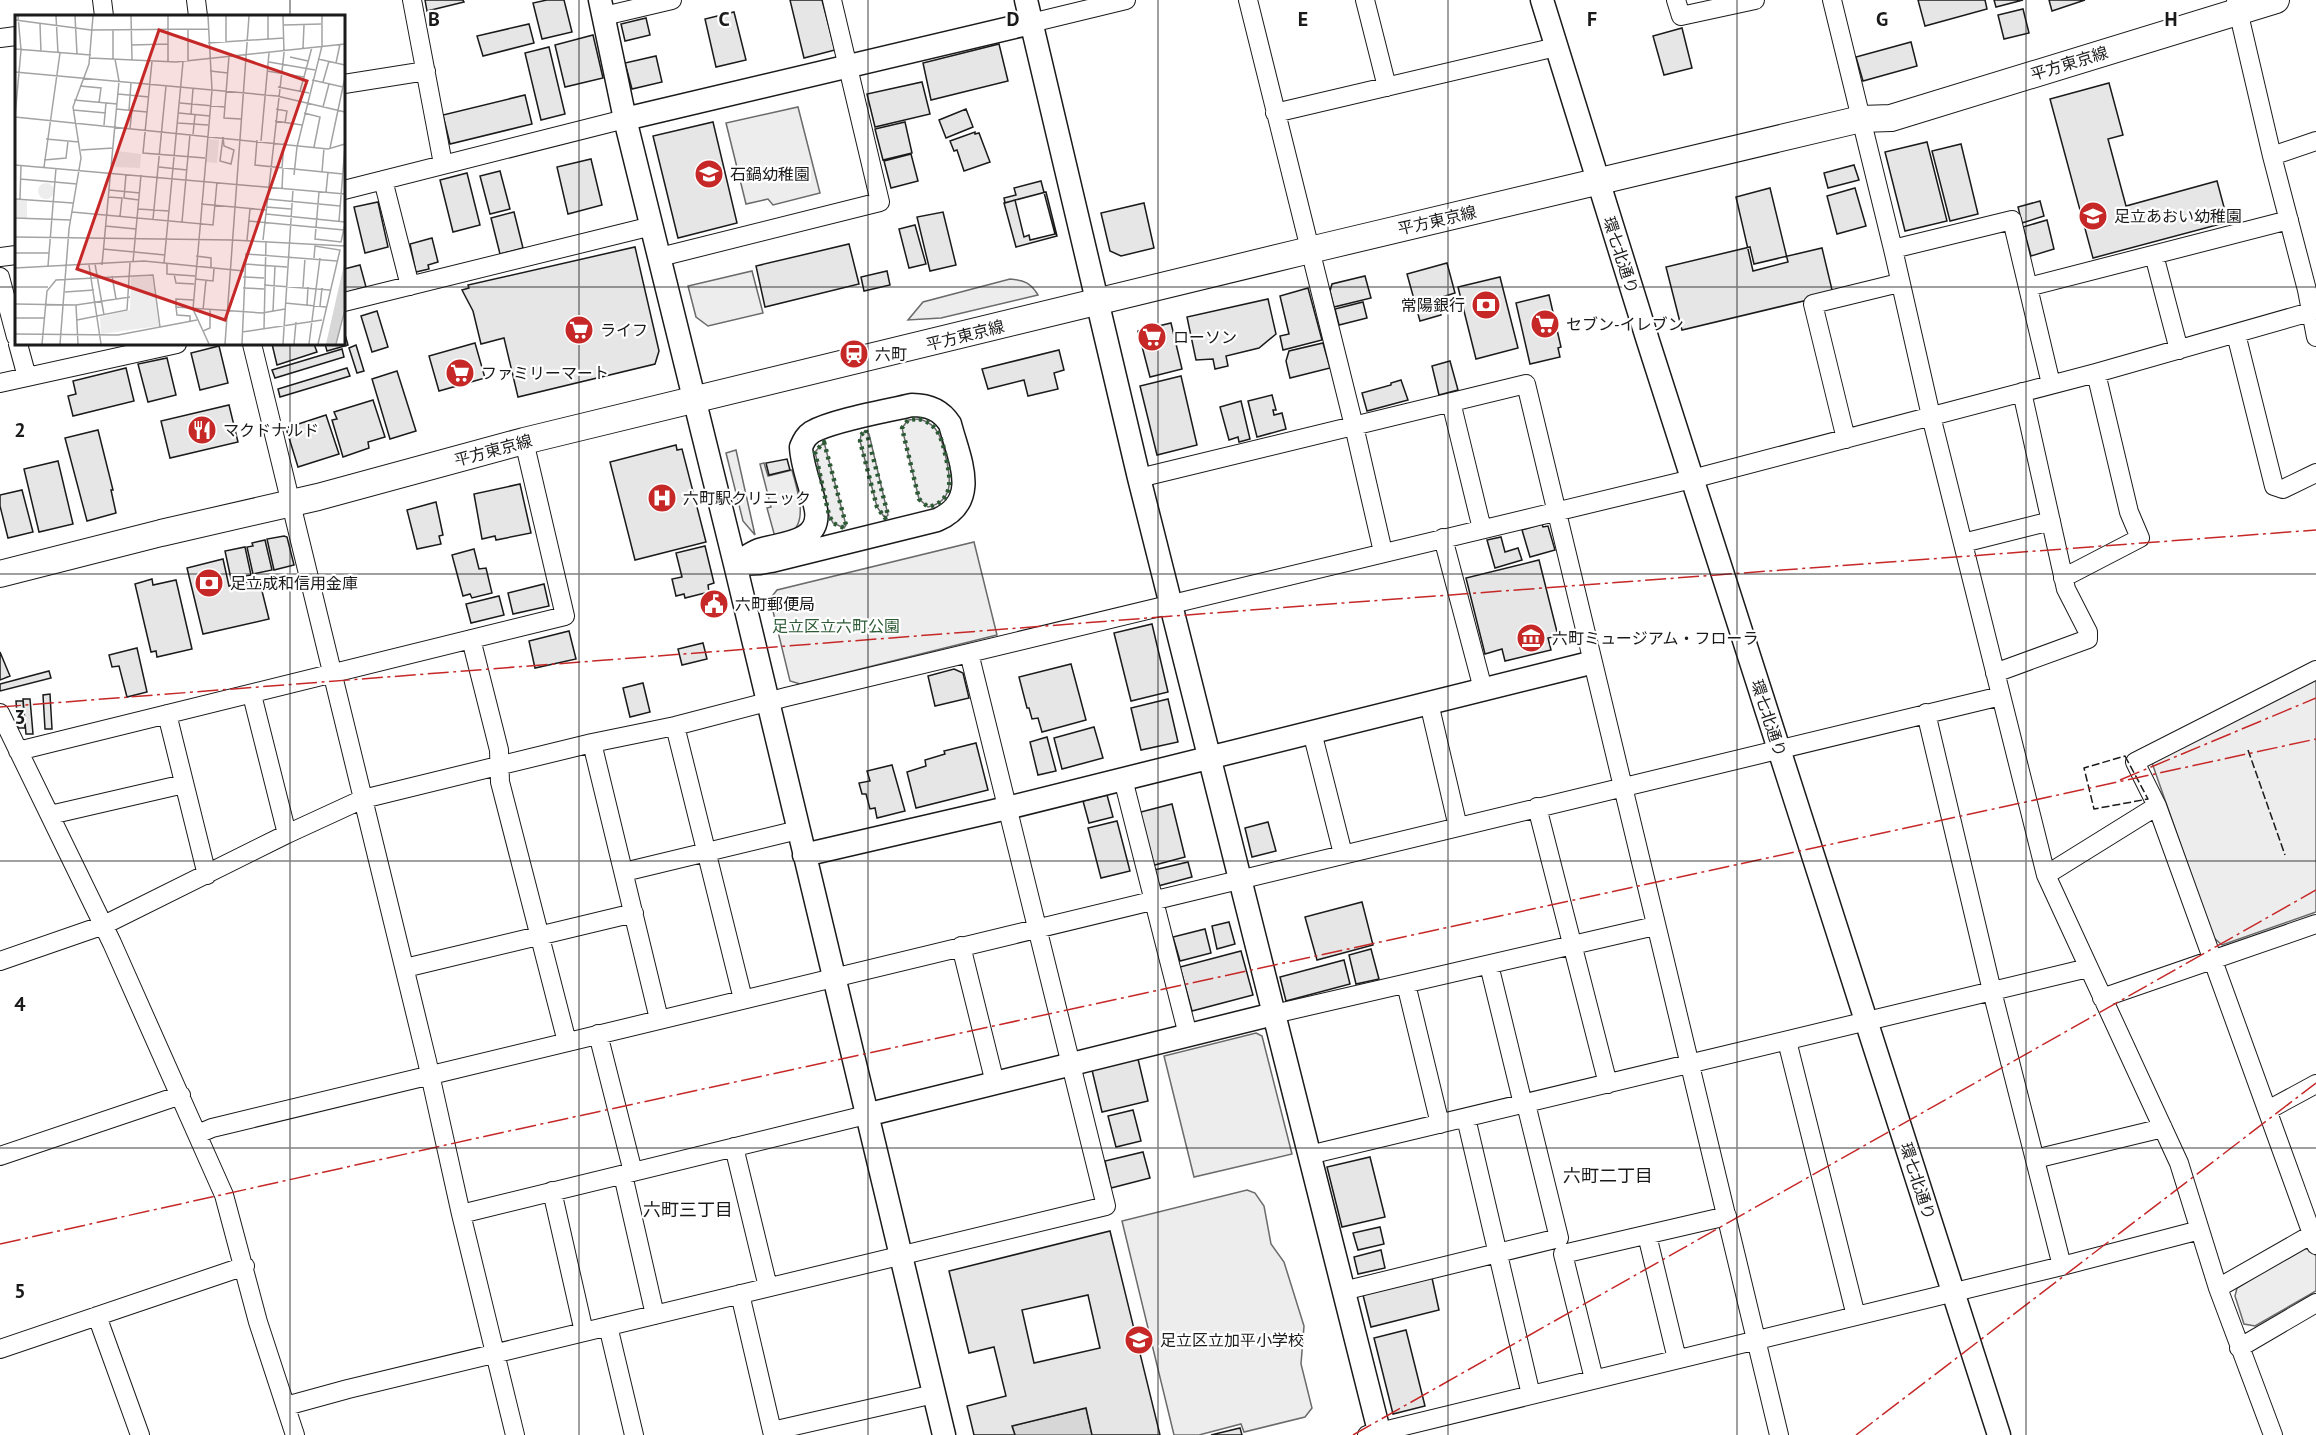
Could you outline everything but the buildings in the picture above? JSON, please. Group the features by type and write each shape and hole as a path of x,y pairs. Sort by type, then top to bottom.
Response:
{"main road":[{"name":"平方東京線","path":"0,574 161,533 291,504 524,441 1861,119 1887,102 2233,4 2276,0"}],"street":[{"path":"102,0 104,15"},
{"path":"196,0 198,15"},
{"path":"412,0 443,164"},
{"path":"672,0 602,8 625,118 735,564 944,1435"},
{"path":"660,257 880,202 832,0"},
{"path":"1026,0 1139,478 1344,1291 1376,1434 2200,1230"},
{"path":"345,190 625,118 1126,0"},
{"path":"1248,0 1383,552"},
{"path":"1365,0 1387,87"},
{"name":"環七北通り","path":"1542,0 1597,182 2000,1435"},
{"path":"1676,0 1681,16 1755,0"},
{"path":"1832,0 1931,416 2046,875 2179,1163 2218,1288 2273,1435"},
{"path":"2233,4 2313,311 2316,337"},
{"path":"0,38 15,36"},
{"path":"1275,113 1556,46"},
{"path":"345,84 426,71"},
{"path":"2272,156 2316,141"},
{"path":"382,180 410,286"},
{"path":"1893,249 2012,220 2051,384"},
{"path":"2028,288 2289,220"},
{"path":"345,302 652,226"},
{"path":"0,257 15,255"},
{"path":"2154,255 2179,350"},
{"path":"0,277 15,333"},
{"path":"1846,440 1813,304 1899,283"},
{"path":"0,961 104,925 363,799 592,743 675,726 1383,552 1692,479 2096,373 2313,311"},
{"path":"2236,334 2274,486 2283,489 2316,473"},
{"path":"18,345 27,377"},
{"path":"0,383 110,351 167,345"},
{"path":"252,345 405,968 461,1214 515,1435"},
{"path":"2063,578 2140,538 2129,512 2096,373"},
{"path":"1139,478 1526,384 1589,664 1622,786 1691,1064 1779,1435"},
{"path":"1995,674 2088,639 2088,632 2066,589 2063,578 2022,392"},
{"path":"1451,402 1482,529"},
{"path":"912,405 930,406 945,416 950,424 965,484 959,503 946,516 760,563 735,564 757,551 800,539 814,530 816,511 801,447 804,439 811,433 825,427 912,405"},
{"path":"18,751 566,616 524,441"},
{"path":"1963,543 2051,521"},
{"path":"1443,538 1483,689"},
{"path":"471,639 499,750 500,782 567,1042"},
{"path":"286,1406 1106,1206 969,653"},
{"path":"804,855 1007,808 1589,664"},
{"path":"2218,1288 2314,1237 2157,806 2135,762 2316,670"},
{"path":"252,695 287,834"},
{"path":"198,1134 212,1128 659,1019 2001,696"},
{"path":"1429,703 1458,827"},
{"path":"0,712 104,925 227,1202 258,1322 295,1435"},
{"path":"1926,713 1992,991 2062,1266"},
{"path":"167,714 207,875"},
{"path":"675,726 743,999"},
{"path":"1312,732 1343,855"},
{"path":"592,743 659,1019"},
{"path":"1123,779 1188,1035"},
{"path":"50,815 184,784"},
{"path":"2046,875 2157,806"},
{"path":"1538,807 1608,1084"},
{"path":"624,872 798,830"},
{"path":"405,968 634,913"},
{"path":"2102,998 2316,924"},
{"path":"461,1214 1274,1014 1655,926"},
{"path":"961,946 995,1083"},
{"path":"1488,965 1594,1379"},
{"path":"1309,1155 2088,968"},
{"path":"1406,984 1440,1124"},
{"path":"598,1034 655,1315"},
{"path":"1787,1041 1856,1316"},
{"path":"2268,1110 2316,1084"},
{"path":"0,1156 181,1095"},
{"path":"1466,1118 1531,1395"},
{"path":"2036,1159 2163,1128"},
{"path":"734,1147 768,1287"},
{"path":"552,1191 584,1332"},
{"path":"1344,1291 1498,1253 1647,1235 1727,1216"},
{"path":"1647,1235 1677,1359"},
{"path":"0,1349 244,1266"},
{"path":"740,1294 773,1433 934,1394"},
{"path":"2239,1348 2316,1303"},
{"path":"97,1316 140,1435"},
{"path":"608,1326 634,1435"}],"green space":[{"path":"798,107 820,193 773,205 768,199 746,204 726,123"},
{"path":"752,271 763,313 708,326 696,317 688,286"},
{"path":"1010,279 1027,283 1038,295 941,318 908,320 923,302"},
{"path":"908,420 926,421 938,434 943,445 949,474 949,488 946,494 942,500 928,507 919,499 902,428"},
{"path":"865,431 869,434 888,515 885,518 877,507 860,441"},
{"path":"824,442 846,525 844,528 833,523 829,515 815,452"},
{"path":"736,450 755,535 743,521 726,453"},
{"path":"764,463 768,476 792,470 800,513 795,529 787,535 775,537 767,508 771,507 760,464"},
{"name":"足立区立六町公園","path":"974,542 997,635 800,684 790,681 770,599 777,590"},
{"path":"2316,676 2316,912 2222,945 2213,937 2151,760"},
{"path":"1256,1033 1262,1036 1292,1154 1194,1177 1164,1056"},
{"path":"1247,1190 1255,1193 1264,1206 1271,1244 1284,1262 1304,1326 1301,1364 1312,1408 1305,1417 1244,1432 1241,1424 1199,1435 1174,1435 1122,1221"},
{"path":"2302,1248 2312,1250 2316,1256 2316,1291 2255,1326 2244,1324 2235,1296 2237,1288"}],"shaded area":[{"path":"1086,1408 1092,1435 1015,1435 1012,1426"}],"hedge":[{"path":"919,419 926,421 938,434 943,445 949,474 949,488 946,494 942,500 928,507 919,499 902,428 908,420 919,419"},
{"path":"866,430 888,515 885,518 877,507 860,441 861,435 866,430"},
{"path":"824,442 846,525 844,528 833,523 829,515 815,452 824,442"}],"fence":[{"path":"2248,750 2285,855"},
{"path":"2125,756 2148,799 2094,809 2084,768 2125,756"}],"power":[{"path":"0,707 2316,530"},
{"path":"2120,780 2316,698"},
{"path":"0,1244 500,1133 2316,739"},
{"path":"1353,1435 2316,890"},
{"path":"1856,1435 2316,1083"}],"place":[{"name":"石鍋幼稚園","path":"709,174"},
{"name":"足立あおい幼稚園","path":"2093,216"},
{"name":"常陽銀行","path":"1486,305"},
{"name":"セブン-イレブン","path":"1545,324"},
{"name":"ライフ","path":"579,330"},
{"name":"ローソン","path":"1152,337"},
{"name":"六町","path":"854,354"},
{"name":"ファミリーマート","path":"460,373"},
{"name":"マクドナルド","path":"202,430"},
{"name":"六町駅クリニック","path":"662,498"},
{"name":"足立成和信用金庫","path":"209,583"},
{"name":"六町郵便局","path":"714,604"},
{"name":"六町ミュージアム・フローラ","path":"1531,638"},
{"name":"足立区立加平小学校","path":"1139,1340"}],"district":[{"name":"六町二丁目","path":"1608,1175"},
{"name":"六町三丁目","path":"688,1209"}]}
